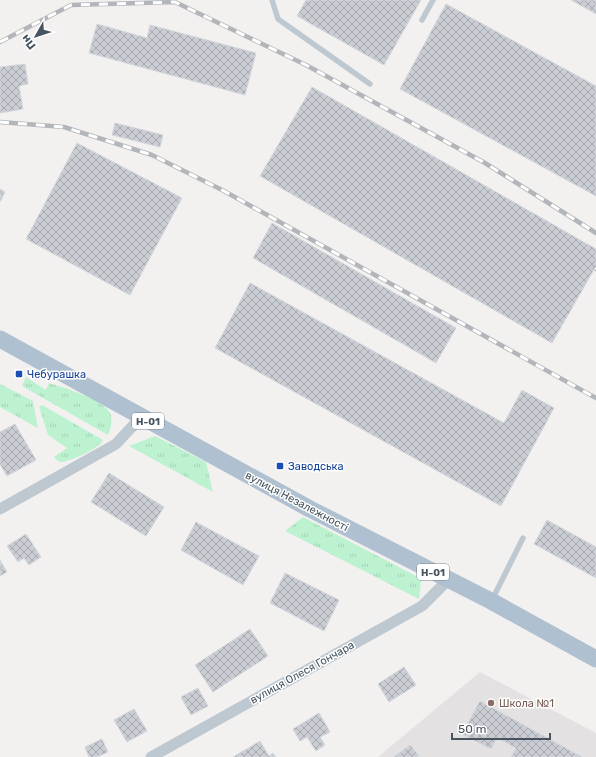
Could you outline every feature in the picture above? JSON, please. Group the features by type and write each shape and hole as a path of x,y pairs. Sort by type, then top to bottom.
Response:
{"main road":[{"name":"вулиця Незалежності","path":"0,339 303,505 491,601 596,659"}],"street":[{"path":"0,509 116,444 141,417"},
{"name":"вулиця Олеся Гончара","path":"151,757 422,606 448,580"}],"lane":[{"path":"272,0 278,19 370,84"},
{"path":"422,20 433,0"},
{"path":"491,601 523,538"}],"shaded area":[{"name":"Школа №1","path":"480,672 596,733 596,757 378,757"}],"green space":[{"path":"26,377 46,390 49,383 100,403 106,408 111,416 111,424 108,435 22,386"},
{"path":"0,384 33,401 38,428 0,407"},
{"path":"42,405 103,440 97,447 85,454 66,461 58,461 54,457 67,448 48,435 39,407"},
{"path":"155,436 206,462 213,492 129,446"},
{"path":"303,517 416,576 421,581 419,599 285,531"}],"building":[{"path":"306,0 421,0 384,65 297,16"},
{"path":"571,0 596,0 596,14"},
{"path":"446,4 596,86 596,196 400,89"},
{"path":"97,24 147,38 150,25 256,53 245,95 89,53"},
{"path":"25,64 28,84 19,86 23,109 0,113 0,67"},
{"path":"312,87 596,249 596,266 552,343 260,176"},
{"path":"115,123 163,135 160,147 112,135"},
{"path":"77,143 182,198 130,295 26,239"},
{"path":"0,189 5,192 0,202"},
{"path":"272,223 456,328 436,363 253,258"},
{"path":"250,283 504,423 522,390 554,408 501,506 215,348"},
{"path":"15,424 36,460 7,476 0,464 0,432"},
{"path":"109,473 164,507 146,536 91,502"},
{"path":"547,520 596,547 596,578 534,544"},
{"path":"196,522 259,556 243,585 181,550"},
{"path":"26,534 41,557 29,565 24,558 18,562 7,546"},
{"path":"0,560 7,572 0,576"},
{"path":"285,573 339,600 324,631 270,603"},
{"path":"250,629 268,656 213,692 195,665"},
{"path":"404,667 416,685 389,702 378,684"},
{"path":"198,688 208,706 191,715 181,697"},
{"path":"480,701 582,757 511,757 516,748 497,738 491,749 462,734"},
{"path":"134,709 147,731 127,742 114,720"},
{"path":"319,713 330,732 320,737 325,745 316,751 307,737 300,741 293,729"},
{"path":"102,739 108,752 97,757 89,757 85,747"},
{"path":"260,741 269,756 273,753 276,757 233,757"},
{"path":"410,745 419,756 394,757"}],"railway":[{"path":"0,42 71,5 175,2 306,65 485,163 596,233"},
{"path":"0,122 64,127 152,155 224,191 596,398"}],"place":[{"name":"Чебурашка","path":"19,374"},
{"name":"Заводська","path":"280,466"},
{"name":"Школа №1","path":"491,703"}]}
